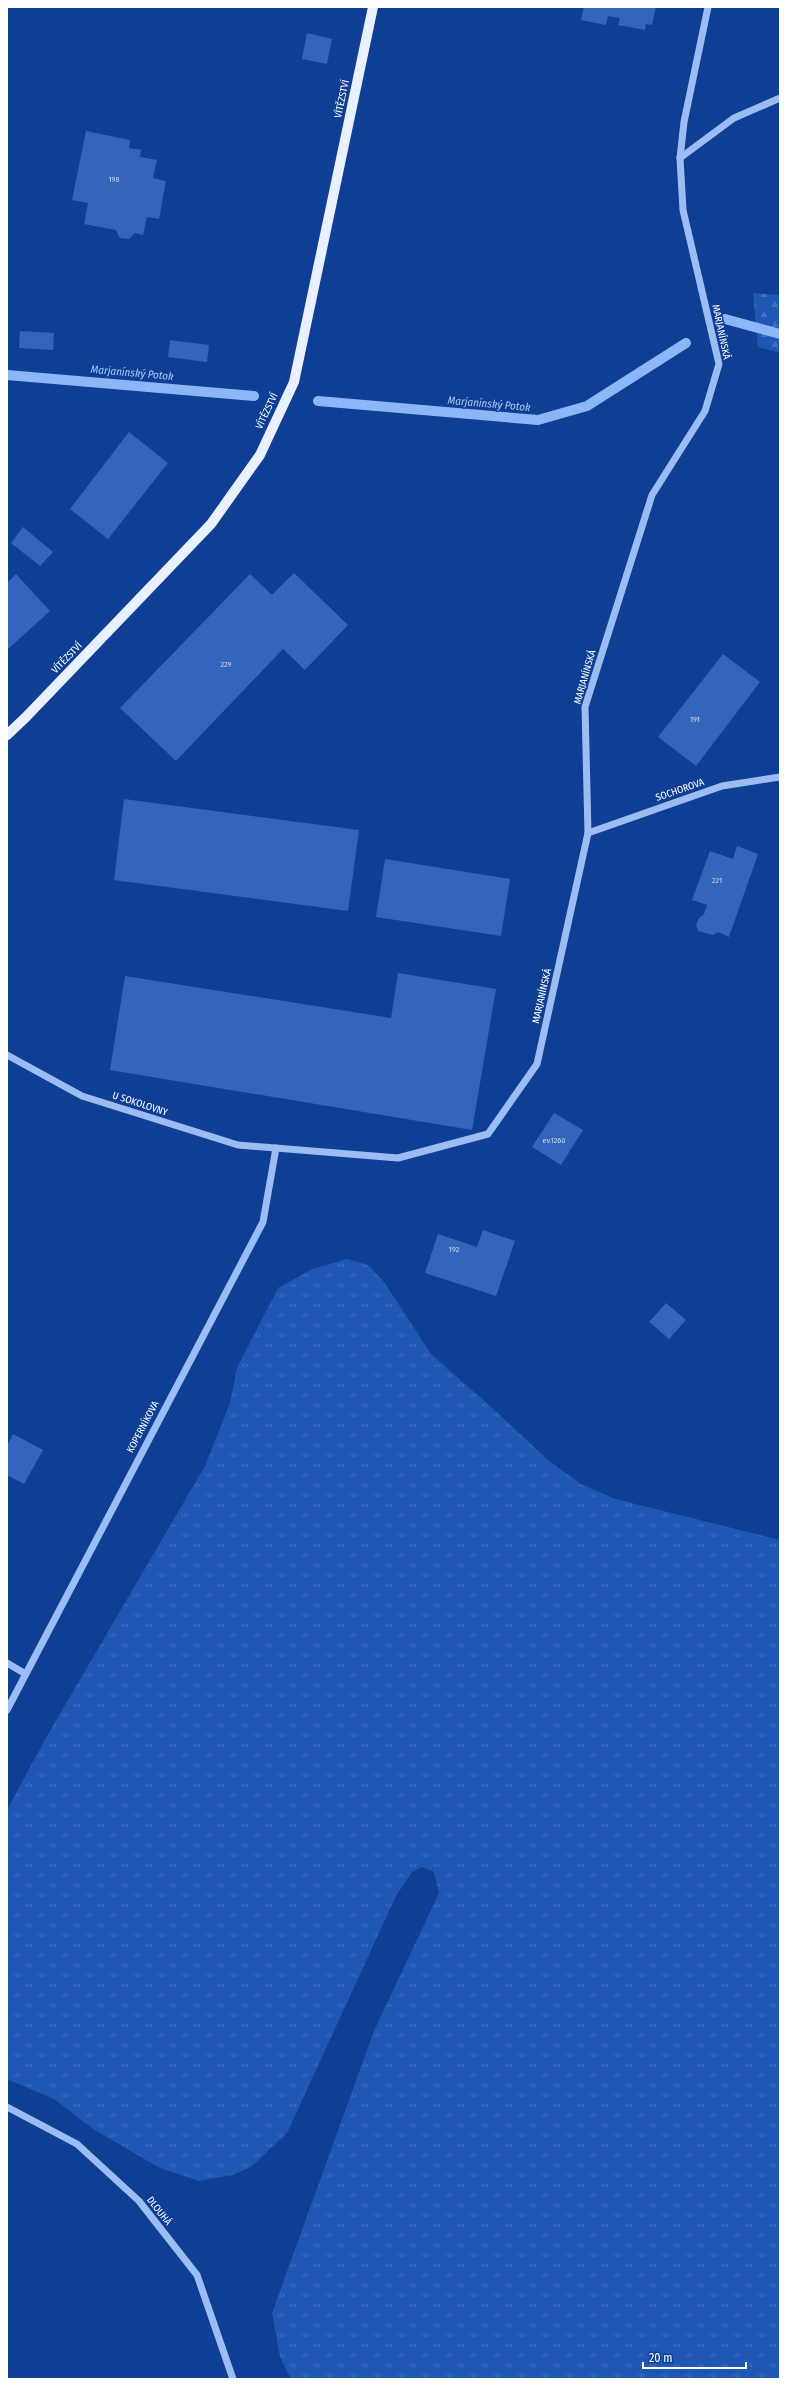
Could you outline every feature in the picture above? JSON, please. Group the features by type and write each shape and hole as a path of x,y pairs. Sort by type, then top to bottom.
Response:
{"main road":[{"name":"VÍTĚZSTVÍ","path":"7,735 26,718 211,524 260,455 294,382 373,7"}],"street":[{"name":"MARJANÍNSKÁ","path":"276,1148 398,1158 488,1134 537,1064 588,833 585,707 652,495 705,411 719,364 683,210 680,158 684,122 708,7"},
{"path":"680,158 734,118 780,98"},
{"name":"SOCHOROVA","path":"588,833 722,786 780,777"},
{"name":"U SOKOLOVNY","path":"7,1055 82,1096 238,1145 276,1148"},
{"name":"KOPERNÍKOVA","path":"7,1710 24,1673 263,1222 276,1148"},
{"path":"7,1663 24,1673"},
{"name":"DLOUHÁ","path":"7,2107 77,2144 139,2201 197,2275 233,2379"}],"green space":[{"path":"753,293 780,295 780,353 758,347"},
{"path":"347,1259 368,1265 384,1282 431,1354 489,1405 550,1462 581,1484 615,1499 780,1540 780,2379 291,2379 280,2357 272,2313 374,2031 439,1893 434,1872 422,1867 412,1872 396,1896 287,2133 251,2167 232,2175 199,2181 158,2167 93,2129 54,2099 7,2079 7,1810 47,1736 205,1466 230,1403 237,1368 278,1288 312,1269"}],"building":[{"path":"584,7 656,7 652,25 646,24 645,30 618,25 620,18 608,16 606,25 581,20"},
{"path":"307,33 332,39 327,64 302,59"},
{"path":"86,131 130,140 129,148 141,150 140,157 157,160 153,178 166,181 159,219 147,217 143,235 135,233 129,239 120,238 116,230 84,224 88,203 72,200"},
{"path":"20,331 54,333 53,350 19,348"},
{"path":"170,340 209,345 207,362 168,357"},
{"path":"129,432 168,463 108,539 70,509"},
{"path":"23,527 53,552 40,566 11,543"},
{"path":"294,573 348,625 305,670 283,649 176,761 120,708 250,574 272,595"},
{"path":"16,574 50,611 7,650 7,583"},
{"path":"723,654 760,682 696,766 658,737"},
{"path":"124,799 359,830 348,911 114,880"},
{"path":"737,846 758,854 729,937 718,932 713,935 698,931 696,925 699,918 704,914 707,905 692,900 710,851 733,859"},
{"path":"385,859 510,879 501,936 376,917"},
{"path":"398,973 496,989 472,1130 110,1070 125,976 391,1018"},
{"path":"554,1113 583,1130 561,1165 532,1147"},
{"path":"483,1230 515,1241 496,1296 425,1273 438,1234 477,1247"},
{"path":"666,1303 686,1320 669,1339 649,1322"},
{"path":"13,1434 43,1450 24,1484 7,1475 7,1446"}],"waterway":[{"name":"Marjanínský Potok","path":"725,319 780,334"},
{"name":"Marjanínský Potok","path":"318,401 538,420 587,406 686,343"},
{"name":"Marjanínský Potok","path":"7,375 254,396"}]}
